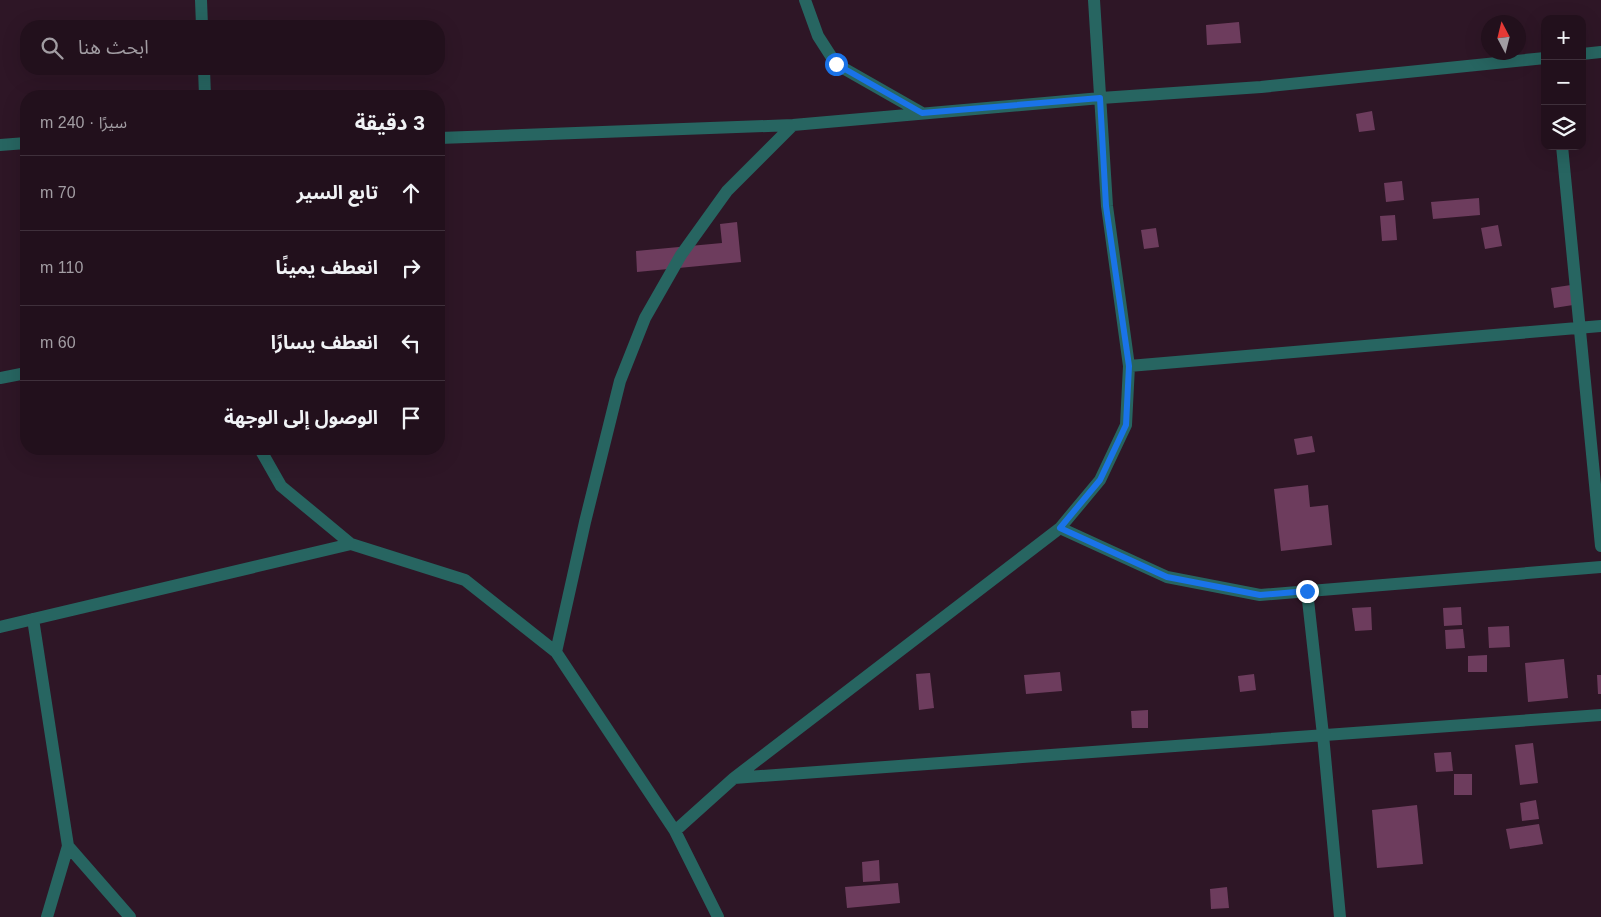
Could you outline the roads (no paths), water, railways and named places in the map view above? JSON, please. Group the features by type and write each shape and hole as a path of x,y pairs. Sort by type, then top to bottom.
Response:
{"street":[{"path":"201,0 202,20"},
{"path":"805,0 818,36 836,64 922,113"},
{"path":"675,831 734,778 1060,528 1100,480 1126,425 1129,366 1106,206 1094,0"},
{"path":"1586,54 1601,52"},
{"path":"445,138 793,125 1100,98 1261,87 1541,58"},
{"path":"204,75 205,90"},
{"path":"556,652 585,522 620,381 644,318 682,255 727,191 793,125"},
{"path":"0,144 20,144"},
{"path":"1562,150 1601,546"},
{"path":"1129,366 1601,326"},
{"path":"0,378 20,374"},
{"path":"263,455 281,486 351,544 466,580 556,652 675,831 718,917"},
{"path":"1060,528 1167,577 1260,595 1601,567"},
{"path":"0,627 351,544"},
{"path":"1307,591 1340,917"},
{"path":"33,619 68,846 48,917"},
{"path":"734,778 1601,715"},
{"path":"68,846 130,917"}]}
